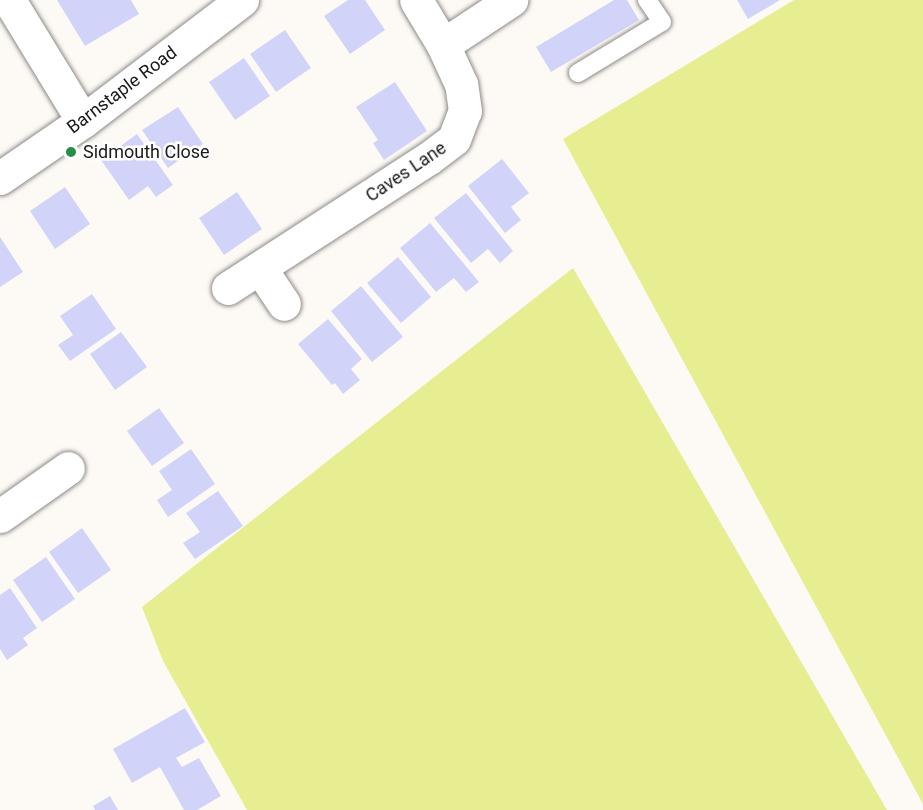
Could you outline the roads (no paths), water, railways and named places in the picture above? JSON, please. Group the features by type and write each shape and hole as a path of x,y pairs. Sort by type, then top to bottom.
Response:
{"street":[{"path":"9,0 42,58 83,121"},
{"name":"Barnstaple Road","path":"0,178 83,121 242,0"},
{"name":"Caves Lane","path":"228,288 429,158 454,139 465,111 461,84 443,45 416,0"},
{"path":"443,45 512,0"},
{"path":"260,268 284,304"},
{"path":"0,516 68,468"}],"lane":[{"path":"578,73 662,22 647,0"}],"place":[{"name":"Sidmouth Close","path":"71,152"}]}
